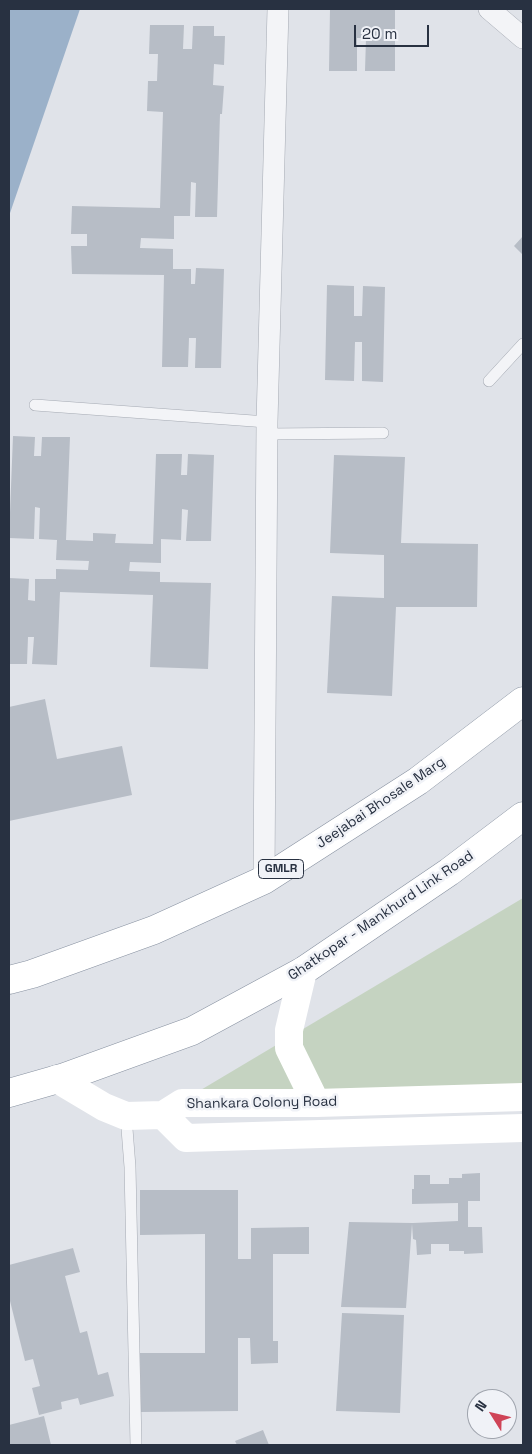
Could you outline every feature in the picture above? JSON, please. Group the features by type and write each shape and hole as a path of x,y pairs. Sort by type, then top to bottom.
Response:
{"main road":[{"name":"Jeejabai Bhosale Marg","path":"9,980 32,974 154,930 264,880 418,781 523,701"},
{"name":"Ghatkopar - Mankhurd Link Road","path":"9,1093 57,1079 192,1031 303,971 449,872 523,816"},
{"path":"303,971 289,1030 289,1048 316,1103"},
{"path":"57,1079 104,1107 126,1116 164,1115"},
{"name":"Shankara Colony Road","path":"523,1097 316,1103 182,1103 164,1115 186,1138 523,1128"}],"street":[{"path":"264,880 267,428 278,9"},
{"path":"489,9 523,38"}],"lane":[{"path":"489,381 523,344"},
{"path":"35,405 267,428 383,433"},
{"path":"126,1116 130,1167 136,1445"}],"green space":[{"path":"523,898 523,1102 194,1094"}],"water":[{"path":"9,9 80,9 9,216"}],"building":[{"path":"330,9 395,9 395,71 365,71 366,38 357,38 357,71 329,71"},
{"path":"150,25 184,25 183,49 192,49 193,26 214,26 214,36 225,36 224,65 214,64 213,85 224,86 222,114 220,114 217,217 195,217 196,183 191,182 190,216 174,216 174,239 141,238 140,248 173,249 173,269 191,269 191,284 195,284 196,268 224,269 221,368 195,368 196,338 189,338 188,367 162,367 164,275 72,274 71,246 87,246 87,234 71,234 72,206 160,208 163,112 147,111 148,81 157,81 158,54 149,54"},
{"path":"523,236 523,255 514,246"},
{"path":"327,285 354,286 354,316 362,316 363,286 385,287 383,382 362,381 362,342 355,342 354,381 325,380"},
{"path":"13,436 35,437 34,456 41,456 42,437 70,437 66,540 93,541 93,533 116,534 115,543 153,544 156,454 182,454 181,475 187,475 188,454 214,455 211,541 186,541 188,510 182,509 181,540 161,539 161,563 130,562 129,571 160,572 160,582 211,583 208,669 150,667 153,595 60,592 57,665 32,664 34,637 28,637 27,664 9,664 9,578 29,579 28,600 35,601 35,579 56,579 56,569 88,570 89,561 56,560 57,540 39,539 40,508 35,507 34,539 9,538"},
{"path":"334,455 405,457 401,543 478,544 477,607 396,607 392,696 327,693 332,596 384,598 384,555 330,553"},
{"path":"45,699 57,759 122,746 132,795 9,821 9,707"},
{"path":"480,1173 480,1201 468,1201 468,1227 482,1227 483,1253 464,1254 464,1251 449,1251 449,1244 431,1244 431,1254 417,1255 412,1224 406,1308 341,1307 349,1222 413,1223 458,1221 458,1203 412,1204 414,1175 430,1175 430,1184 449,1184 449,1178 462,1178 462,1174"},
{"path":"140,1190 238,1190 238,1259 251,1259 251,1228 309,1227 309,1254 273,1254 273,1341 278,1341 278,1363 251,1364 250,1338 238,1338 238,1411 141,1412 140,1353 205,1353 205,1234 140,1235"},
{"path":"73,1248 80,1272 65,1276 80,1333 87,1331 98,1375 108,1372 114,1396 80,1405 78,1398 61,1402 62,1409 39,1415 32,1388 40,1386 33,1359 25,1361 9,1297 9,1265"},
{"path":"342,1313 404,1315 400,1413 336,1411"},
{"path":"44,1416 51,1445 9,1445 9,1425"},
{"path":"263,1430 269,1445 237,1445 235,1441"}]}
